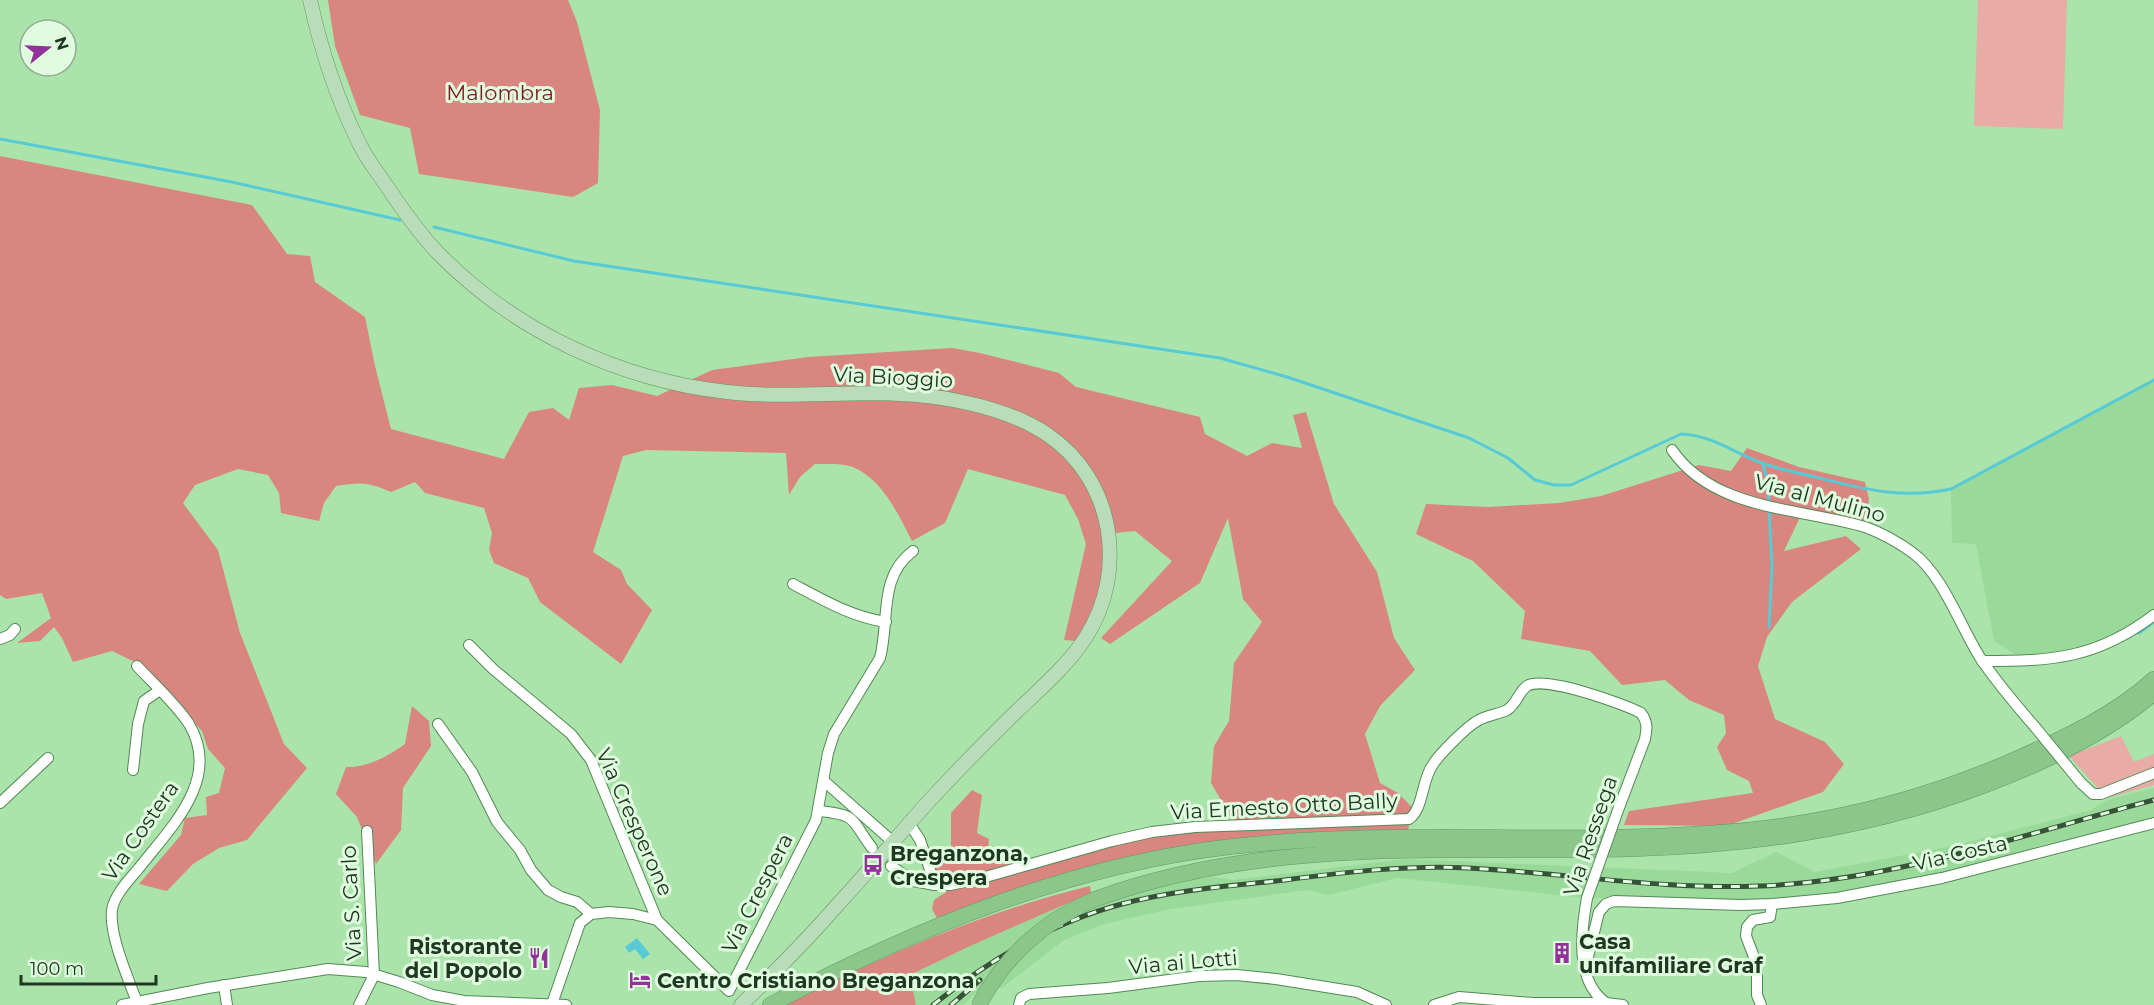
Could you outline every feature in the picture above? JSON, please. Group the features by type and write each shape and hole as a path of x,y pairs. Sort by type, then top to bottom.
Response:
{"highway":[{"path":"770,1005 864,958 982,909 1107,871 1183,854 1265,843 1343,839 1621,838 1715,833 1805,823 1876,808 1953,785 2050,744 2101,717 2154,679"},
{"path":"979,1005 1001,971 1026,942 1051,922 1093,900 1117,891 1178,876 1302,855 1385,850 1671,848 1818,833 1915,809 2003,778 2081,741 2121,717 2154,693"}],"main road":[{"name":"Via Bioggio","path":"310,0 318,36 336,93 360,147 401,208 438,253 501,306 560,342 608,364 674,384 726,392 768,395 908,395 965,402 994,410 1030,424 1057,441 1077,462 1100,497 1109,530 1110,570 1097,617 1082,644 909,823 752,1005"},
{"name":"Via Bioggio","path":"741,1005 832,912"}],"street":[{"name":"Via al Mulino","path":"1672,450 1683,466 1702,480 1762,505 1865,527 1887,536 1915,554 1949,599 1966,635 1982,661 2081,783 2093,794 2101,794 2154,773"},
{"name":"Via Crespera","path":"729,991 812,828 819,811 828,753 834,734 880,658 889,586 893,573 902,560 913,552"},
{"path":"793,584 868,620 886,622"},
{"path":"1982,661 2048,660 2085,652 2121,636 2154,615"},
{"path":"0,639 15,630"},
{"name":"Via Cresperone","path":"469,645 493,669 571,734 591,760 657,920 729,991"},
{"name":"Via Costera","path":"137,666 189,723 201,756 190,801 112,907 111,924 137,1002"},
{"name":"Via Ernesto Otto Bally","path":"934,885 950,885 1152,832 1195,827 1409,819 1417,810 1425,777 1433,763 1472,724 1482,718 1507,710 1527,686 1533,684 1572,688 1608,699 1641,713 1644,718"},
{"name":"Via Costera","path":"133,770 138,724 144,701 160,690"},
{"name":"Via Ressega","path":"1606,1003 1592,987 1585,969 1583,927 1587,898 1645,739 1648,727 1644,718"},
{"path":"438,724 472,772 497,822 520,850 531,870 548,890 578,902 591,914 580,923 575,932 552,1004"},
{"path":"0,803 48,758"},
{"path":"824,781 892,842"},
{"path":"819,811 840,813 851,818 872,848"},
{"path":"891,866 913,881 934,885 920,840 909,823"},
{"name":"Via Costa","path":"1772,904 1837,898 1918,884 2154,823"},
{"name":"Via S. Carlo","path":"359,1005 374,975 367,831"},
{"name":"Via Ressega","path":"1585,969 1599,912 1610,902 1619,900 1698,905 1772,904"},
{"path":"1761,1005 1757,995 1757,965 1747,943 1746,931 1753,920 1770,917 1772,904"},
{"name":"Via Cresperone","path":"591,914 620,912 657,920"},
{"path":"122,1005 224,985 328,969 374,975 432,995 464,1001 566,1005"},
{"name":"Via ai Lotti","path":"1019,1003 1021,998 1029,994 1108,988 1199,976 1236,975 1357,992 1386,1005"},
{"path":"224,985 227,1005"},
{"path":"1434,1005 1460,997 1533,1003 1623,1005"}],"shaded area":[{"path":"1978,0 2067,0 2063,129 1974,126"},
{"path":"2154,380 2154,615 2102,646 2026,661 1994,641 1976,544 1952,543 1951,489"},
{"path":"2121,736 2134,762 2154,754 2154,785 2107,798 2069,756"},
{"path":"2154,788 2154,819 2085,837 2045,844 2001,859 1855,893 1773,900 1587,898 1397,878 1329,895 1307,890 1171,909 1104,924 1064,940 1002,988 979,990 963,1005 916,1005 910,975 1091,893 1213,877 1233,880 1405,859 1732,873 1776,852 1815,872 1952,846 2091,810 2109,799"}],"green space":[{"name":"Malombra","path":"328,0 568,0 577,22 600,110 598,183 573,197 419,174 410,128 360,115 335,46"},
{"path":"0,156 252,205 287,254 310,256 315,282 365,317 391,429 504,459 529,412 553,408 569,420 579,388 612,385 657,396 712,370 808,357 952,348 1059,373 1076,387 1200,417 1205,434 1247,456 1272,443 1302,448 1293,415 1306,412 1334,504 1377,572 1394,638 1415,670 1380,706 1365,734 1380,783 1398,793 1412,807 1408,831 1236,841 938,920 932,909 934,900 961,882 938,879 933,863 951,858 951,813 972,790 982,795 977,833 989,839 988,851 1020,855 1029,864 1112,841 1235,824 1211,783 1214,746 1229,721 1234,663 1262,622 1243,599 1228,518 1200,583 1110,644 1101,638 1172,561 1135,531 1105,534 1105,572 1094,611 1075,641 1064,640 1086,544 1078,519 1065,495 968,469 945,523 912,541 881,489 873,480 853,467 839,464 815,464 800,477 789,495 786,453 646,450 623,456 593,552 621,570 627,584 652,610 621,664 540,602 528,578 494,563 489,550 492,533 484,508 425,493 415,482 391,492 376,486 351,484 336,486 324,503 319,521 281,513 279,493 268,475 238,469 195,485 183,503 218,550 240,633 284,744 307,768 247,840 219,848 193,864 167,891 139,884 181,835 185,818 207,815 206,797 219,793 225,768 208,749 202,731 143,666 112,651 73,662 54,627 40,641 17,643 51,618 42,593 6,599 0,595"},
{"path":"1747,448 1799,467 1865,482 1869,499 1866,521 1804,509 1784,551 1846,536 1861,549 1792,602 1767,637 1758,666 1775,719 1825,742 1844,764 1823,792 1726,826 1624,825 1629,811 1753,793 1749,781 1727,770 1717,747 1726,733 1724,715 1689,700 1665,680 1622,685 1590,651 1521,639 1525,611 1473,561 1416,534 1426,504 1488,507 1559,503 1601,496 1699,465 1731,471"},
{"path":"412,706 429,721 431,746 403,788 401,830 376,864 357,817 336,794 346,767 362,766 392,753 405,744"},
{"path":"1090,886 1091,893 910,975 916,1005 786,1005 935,936 1011,909"}],"water":[{"path":"637,938 650,954 643,959 635,949 629,953 625,947"}],"waterway":[{"path":"0,139 232,182 400,220"},
{"path":"434,227 574,261 1220,358 1287,377 1469,438 1508,458 1535,480 1554,485 1571,485 1681,434 1713,441 1774,467 1864,488 1897,493 1951,489 2154,380"},
{"path":"1763,465 1769,502"},
{"path":"1769,509 1772,567 1769,627"},
{"path":"2139,633 2154,622"}],"railway":[{"path":"933,1005 999,958 1047,932 1096,912 1162,895 1353,872 1422,867 1504,870 1686,886 1759,886 1810,882 1909,866 2154,800"},
{"path":"951,1005 980,980"}],"place":[{"name":"Breganzona, Crespera","path":"873,865"},
{"name":"Casa unifamiliare Graf","path":"1562,953"},
{"name":"Ristorante del Popolo","path":"539,958"},
{"name":"Centro Cristiano Breganzona","path":"640,980"}]}
